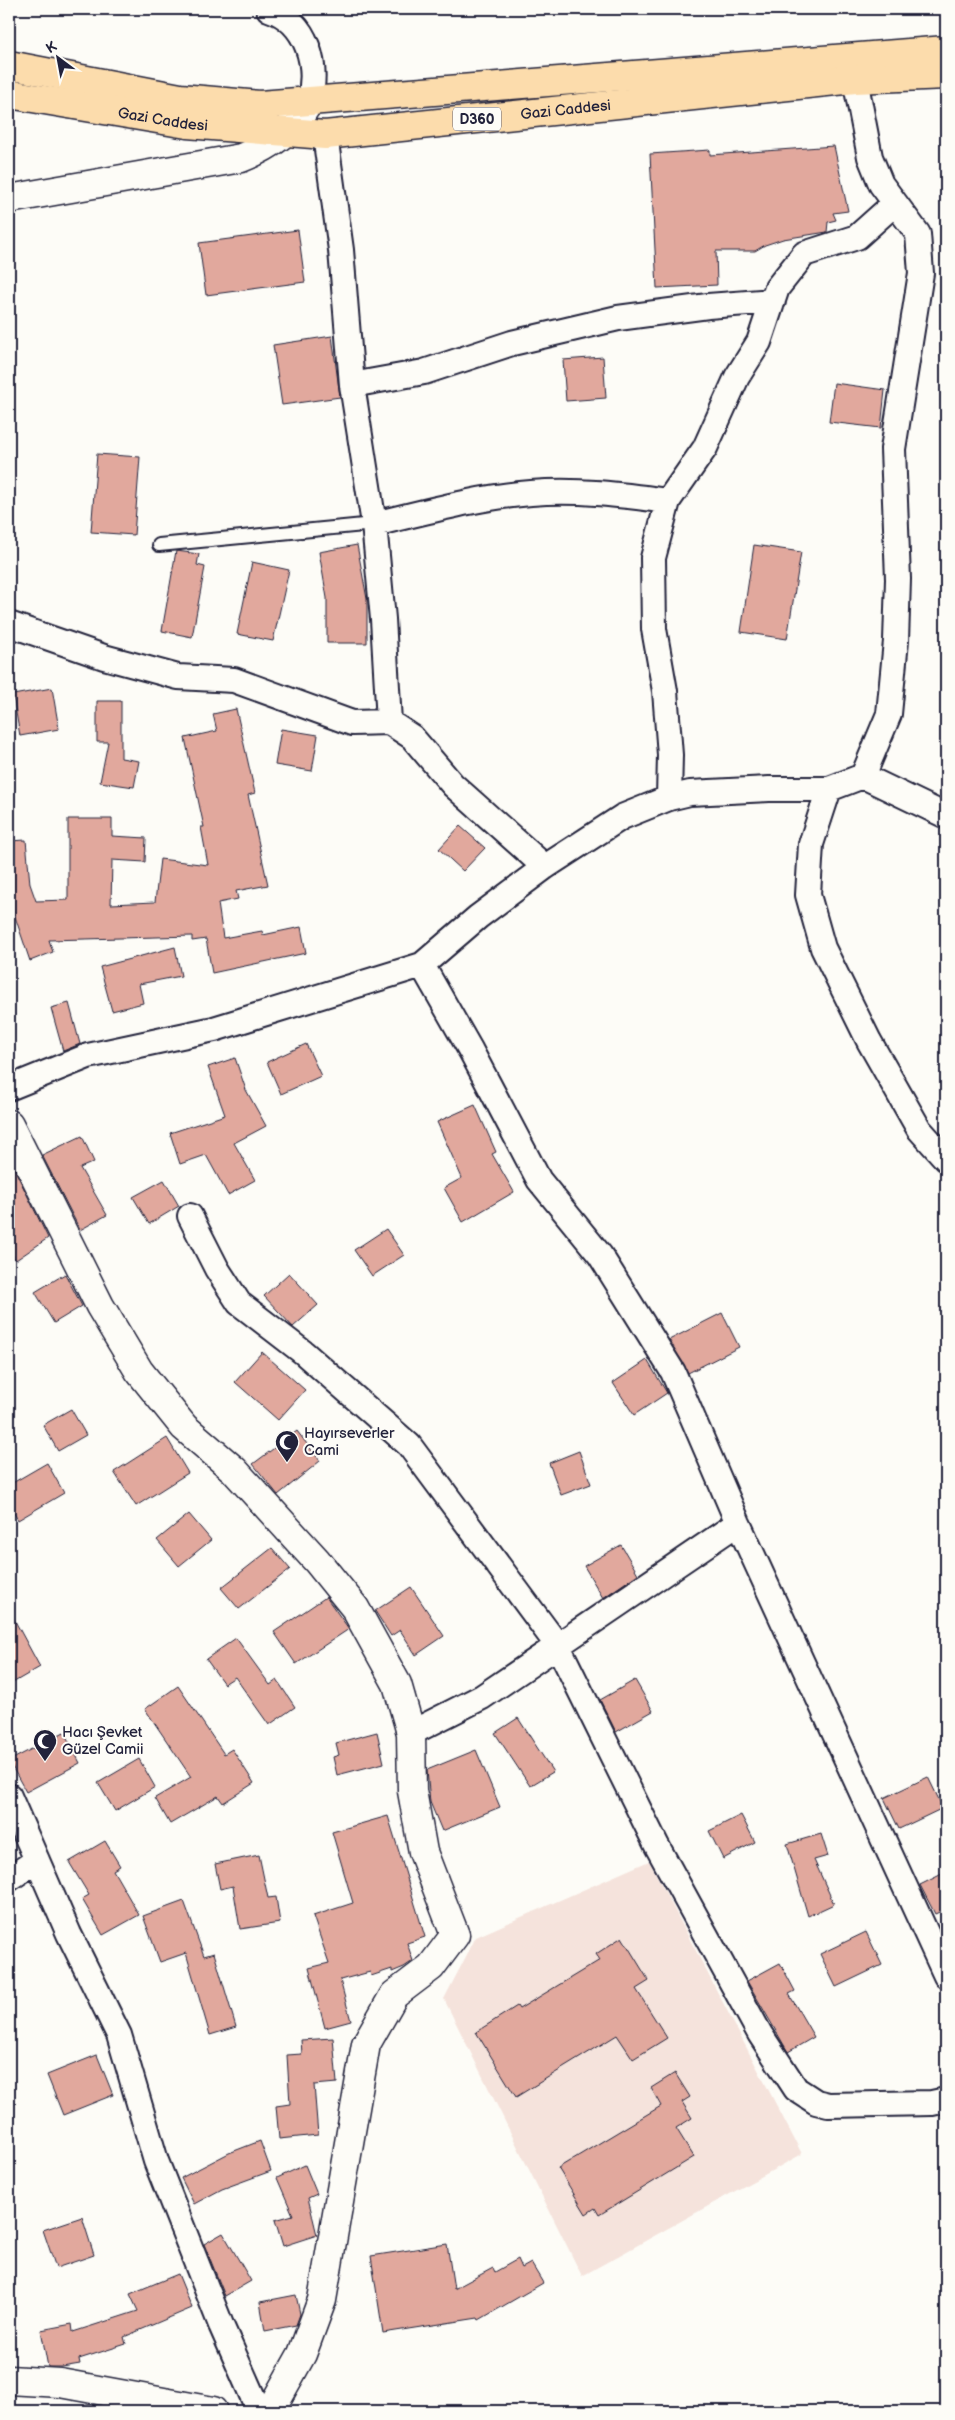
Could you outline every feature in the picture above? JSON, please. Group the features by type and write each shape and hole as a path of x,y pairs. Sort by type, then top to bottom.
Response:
{"highway":[{"name":"Gazi Caddesi","path":"9,65 180,98 260,105 946,50"},
{"name":"Gazi Caddesi","path":"9,94 168,121 325,135 855,78 946,75"}],"street":[{"path":"9,199 240,158 259,151 286,133 309,102 313,77 307,45 294,24 269,9"},
{"path":"9,1088 88,1056 214,1028 422,966 478,918 545,867 622,817 669,798 690,793 749,790 829,790 863,776 889,714 896,641 898,579 893,449 922,273 918,234 881,184 870,157 855,78"},
{"path":"325,135 341,250 352,385 374,524 383,619 389,722"},
{"path":"669,798 670,756 665,691 654,629 653,558 668,501 705,448 737,378 759,342 777,288 804,254 857,237 895,203"},
{"path":"352,385 424,372 512,343 618,318 708,306 773,301"},
{"path":"374,524 480,499 533,493 601,492 668,501"},
{"path":"9,624 104,657 178,677 234,680 352,723 389,722 412,737 453,785 545,867"},
{"path":"863,776 946,816"},
{"path":"829,790 810,844 808,895 823,948 869,1041 919,1129 946,1159"},
{"path":"422,966 471,1050 539,1180 600,1255 673,1372 738,1524 946,1976"},
{"path":"9,1124 100,1306 139,1371 184,1427 234,1470 317,1561 355,1608 397,1684 411,1733 412,1791 423,1852 455,1935 431,1967 394,1995 366,2044 322,2300 302,2354 270,2411"},
{"path":"190,1216 217,1269 239,1303 304,1353 409,1445 558,1646 657,1846 760,2034 796,2088 816,2102 828,2105 932,2103 946,2100"},
{"path":"411,1733 482,1697 738,1524"},
{"path":"9,1796 70,1934 119,2035 156,2162 221,2325 259,2411"},
{"path":"9,1879 37,1860"},
{"path":"9,2380 60,2382 213,2411"}],"lane":[{"path":"159,545 374,524"}],"shaded area":[{"path":"649,1861 802,2154 582,2276 444,1999 476,1937"}],"building":[{"path":"834,146 848,211 833,213 836,220 828,222 827,232 783,239 765,245 755,251 716,251 717,285 657,288 650,154 710,150 710,155"},
{"path":"298,230 305,282 206,295 199,243"},
{"path":"332,336 340,397 282,405 273,345"},
{"path":"603,357 606,398 566,401 563,360"},
{"path":"834,383 885,390 881,428 829,422"},
{"path":"97,454 140,457 134,535 91,532"},
{"path":"357,545 367,599 367,643 327,643 327,598 319,552"},
{"path":"754,545 801,552 787,639 741,632"},
{"path":"176,551 199,554 197,565 205,567 192,637 162,631"},
{"path":"252,562 289,570 273,641 237,634"},
{"path":"52,688 59,729 20,736 13,695"},
{"path":"97,701 121,701 121,758 139,761 134,787 100,782 108,742 97,742"},
{"path":"236,709 255,793 248,795 268,885 236,891 238,899 218,903 223,938 262,931 263,935 301,927 306,953 212,973 206,939 192,941 192,936 49,940 53,952 30,961 9,899 9,841 26,840 30,884 36,901 68,900 68,819 112,819 112,836 146,838 145,862 112,860 111,904 155,902 160,859 208,865 201,827 204,827 185,738 217,731 213,714"},
{"path":"281,729 318,735 312,771 275,765"},
{"path":"460,826 485,848 463,871 439,849"},
{"path":"175,947 181,976 139,984 143,1003 112,1011 100,967"},
{"path":"69,1003 80,1044 63,1051 51,1008"},
{"path":"306,1044 321,1076 281,1094 267,1062"},
{"path":"235,1058 246,1090 266,1126 234,1143 255,1180 228,1195 206,1155 180,1164 170,1133 225,1115 208,1067"},
{"path":"475,1105 496,1152 492,1154 514,1192 463,1222 444,1188 462,1178 437,1122"},
{"path":"82,1136 94,1162 80,1168 107,1215 80,1230 42,1155"},
{"path":"14,1168 48,1238 16,1260 9,1249 9,1170"},
{"path":"164,1180 179,1206 149,1224 133,1197"},
{"path":"386,1229 404,1255 372,1276 354,1250"},
{"path":"289,1273 318,1305 293,1327 264,1296"},
{"path":"65,1274 82,1306 54,1323 35,1292"},
{"path":"722,1313 739,1347 688,1373 669,1340"},
{"path":"262,1352 305,1390 278,1420 235,1382"},
{"path":"647,1360 667,1393 634,1415 613,1383"},
{"path":"71,1409 86,1435 58,1451 43,1425"},
{"name":"Hayırseverler Cami","path":"297,1431 320,1461 278,1495 253,1464"},
{"path":"167,1438 188,1473 136,1506 114,1472"},
{"path":"579,1451 591,1484 561,1495 549,1463"},
{"path":"47,1463 64,1493 18,1520 9,1505 9,1485"},
{"path":"189,1514 211,1540 179,1566 157,1540"},
{"path":"621,1545 638,1574 603,1598 584,1566"},
{"path":"272,1548 290,1569 239,1609 221,1588"},
{"path":"411,1587 444,1636 416,1655 400,1630 391,1636 375,1611"},
{"path":"326,1597 349,1629 296,1664 274,1632"},
{"path":"9,1610 40,1667 9,1685"},
{"path":"236,1638 270,1685 277,1680 295,1707 269,1725 235,1677 224,1684 206,1659"},
{"path":"635,1680 653,1711 616,1732 600,1700"},
{"path":"178,1686 224,1754 232,1749 254,1783 223,1803 218,1796 170,1824 155,1798 191,1777 145,1709"},
{"path":"518,1718 553,1772 530,1786 495,1733"},
{"name":"Hacı Şevket Güzel Camii","path":"64,1732 80,1763 26,1792 9,1761"},
{"path":"377,1732 384,1763 337,1775 333,1757 339,1755 336,1743"},
{"path":"476,1750 500,1807 442,1831 430,1802 427,1770"},
{"path":"139,1759 155,1787 115,1811 98,1783"},
{"path":"928,1777 943,1808 899,1829 884,1798"},
{"path":"741,1815 755,1842 723,1859 709,1831"},
{"path":"388,1816 425,1937 407,1943 413,1961 404,1967 392,1972 392,1969 371,1976 370,1972 340,1980 351,2021 325,2028 309,1968 329,1963 313,1916 353,1903 332,1832"},
{"path":"821,1834 828,1856 814,1860 834,1904 808,1916 787,1844"},
{"path":"105,1841 120,1866 113,1870 139,1915 103,1935 82,1899 89,1895 69,1862"},
{"path":"259,1855 268,1898 276,1897 280,1923 240,1929 233,1886 220,1889 215,1864"},
{"path":"946,1872 946,1909 935,1914 920,1885"},
{"path":"184,1901 204,1956 214,1953 236,2027 210,2035 186,1953 160,1962 143,1916"},
{"path":"866,1932 882,1965 836,1987 820,1954"},
{"path":"622,1937 649,1981 636,1989 667,2038 633,2059 617,2035 516,2097 476,2032 517,2006 519,2009 600,1960 596,1954"},
{"path":"780,1963 795,1991 789,1994 814,2037 788,2052 747,1981"},
{"path":"333,2038 337,2083 314,2085 318,2135 279,2139 276,2106 290,2104 287,2055 302,2054 301,2040"},
{"path":"97,2055 113,2095 63,2115 47,2075"},
{"path":"675,2073 690,2097 682,2102 692,2118 676,2128 694,2157 599,2215 595,2208 586,2214 558,2168 661,2106 651,2088"},
{"path":"260,2141 271,2171 222,2189 194,2204 181,2178 229,2153"},
{"path":"305,2165 317,2194 308,2198 317,2235 283,2246 275,2220 293,2215 277,2178"},
{"path":"82,2217 94,2255 56,2268 43,2230"},
{"path":"223,2233 251,2281 225,2296 204,2244"},
{"path":"447,2244 454,2289 493,2268 495,2272 518,2259 522,2268 531,2263 543,2283 479,2320 478,2318 383,2333 371,2256"},
{"path":"178,2274 192,2308 124,2337 126,2344 79,2359 80,2364 48,2367 41,2330 72,2324 73,2332 138,2311 130,2294"},
{"path":"296,2295 300,2314 296,2325 265,2331 260,2302"}],"place":[{"name":"Hayırseverler Cami","path":"287,1463"},
{"name":"Hacı Şevket Güzel Camii","path":"45,1762"}]}
